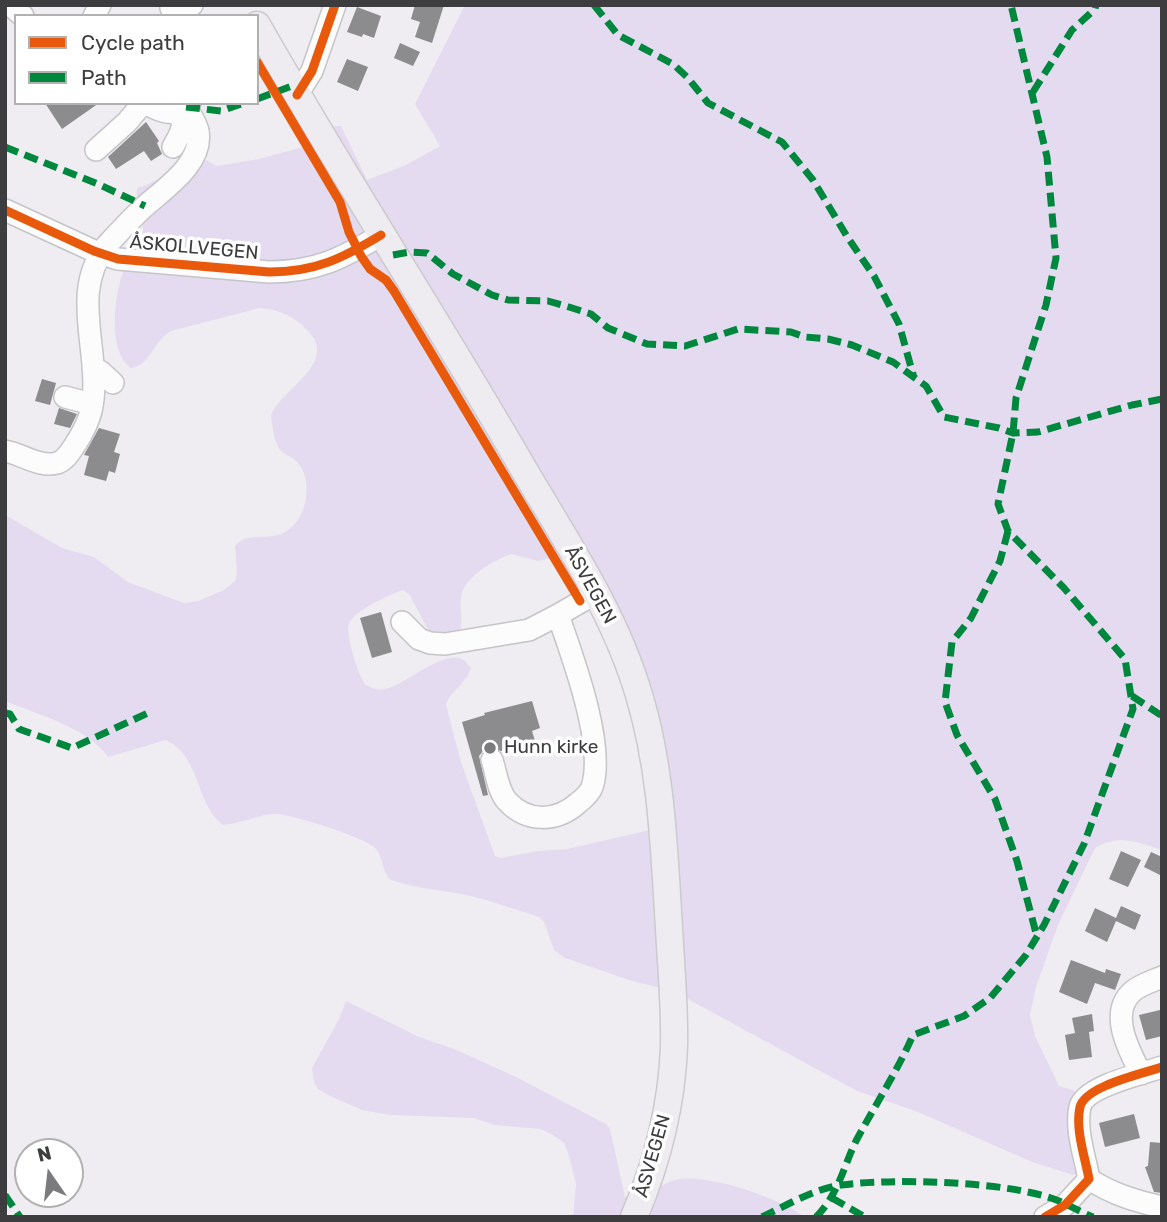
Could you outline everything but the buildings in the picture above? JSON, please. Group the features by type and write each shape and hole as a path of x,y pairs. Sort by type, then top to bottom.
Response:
{"main road":[{"name":"ÅSVEGEN","path":"259,28 479,391 596,593 617,636 638,692 658,779 672,972 674,1045 670,1095 656,1157 634,1217"}],"street":[{"path":"297,95 312,71 335,5"},
{"path":"166,106 183,118 183,128 173,146"},
{"path":"96,150 127,122 166,106"},
{"path":"5,451 41,463 61,462 84,430 92,404 93,368 87,298 91,274 101,254 129,222 179,176 193,157 199,132 166,106"},
{"name":"ÅSKOLLVEGEN","path":"5,210 101,254 137,261 289,272 329,264 382,235"},
{"path":"93,368 113,383"},
{"path":"65,397 92,404"},
{"path":"402,622 419,639 445,644 529,630 596,593"},
{"path":"492,760 507,801 533,817 562,815 583,799 592,787 595,768 592,729 576,666 558,615"},
{"path":"1140,1074 1126,1043 1121,1021 1123,1005 1132,992 1162,977"},
{"path":"1162,1067 1094,1090 1084,1098 1079,1108 1089,1179 1109,1192 1136,1202 1162,1207"},
{"path":"1045,1217 1065,1205 1089,1179"}],"shaded area":[{"path":"465,5 1162,5 1162,850 1121,840 1095,848 1058,925 1036,987 1030,1015 1035,1036 1059,1086 1073,1090 1078,1095 1095,1170 1073,1175 1032,1162 918,1112 857,1091 673,991 632,981 565,958 554,950 544,922 539,917 471,896 391,880 374,847 342,832 276,814 223,825 207,805 186,758 166,740 108,757 75,730 5,701 5,515 62,548 94,557 128,582 184,603 198,601 224,590 235,581 235,546 242,540 284,533 300,516 305,503 306,479 300,465 278,447 271,415 313,365 317,354 316,343 297,321 280,312 260,308 171,331 160,340 143,363 131,368 124,361 116,338 115,311 122,275 140,243 143,231 137,188 160,178 193,153 217,166 259,159 314,144 327,126 341,126 367,180 406,165 440,146 415,104","holes":["511,554 538,561 566,554 646,701 650,830 567,849 501,858 495,856 461,762 446,705 471,668 461,659 449,658 393,686 384,689 372,688 366,685 360,674 348,629 352,619 365,608 403,590 409,594 432,637 458,636 463,590 473,577 488,565"]},
{"path":"346,1001 417,1036 459,1051 516,1077 606,1124 610,1129 625,1197 637,1197 675,1180 704,1180 761,1195 804,1217 573,1217 576,1184 564,1143 553,1135 541,1129 494,1125 474,1118 390,1115 362,1110 318,1089 312,1068"}],"marked path":[{"path":"594,5 618,35 673,64 708,103 782,142 813,180 874,276 899,324 914,378"},
{"path":"816,1217 835,1190 856,1141 913,1035 964,1016 990,998 1026,955 1084,844 1133,709 1125,659 1064,588 1008,531 998,504 1013,433 1016,398 1046,305 1056,258 1047,157 1011,5"},
{"path":"1033,92 1072,30 1096,5"},
{"path":"259,98 292,86"},
{"path":"186,107 221,111 238,105"},
{"path":"5,147 145,206"},
{"path":"393,255 427,253 453,274 492,295 508,300 548,301 569,307 591,314 608,328 647,344 685,346 738,329 791,332 852,345 893,362 926,386 944,417 1013,433 1038,432 1162,399"},
{"path":"1008,531 1000,561 971,618 952,642 945,702 957,735 995,799 1017,861 1037,937"},
{"path":"1132,696 1162,716"},
{"path":"5,713 10,714 19,729 72,748 148,713"},
{"path":"762,1217 831,1187 891,1182 951,1183 1012,1189 1059,1201 1093,1217"},
{"path":"5,1195 20,1217"},
{"path":"832,1198 865,1217"}],"cycle path":[{"path":"297,95 312,71 335,5"},
{"path":"259,65 340,202 349,232 361,256 370,269 386,280 394,291 580,601"},
{"path":"5,210 94,251 118,259 269,272 301,269 328,262 381,235"},
{"path":"1045,1217 1065,1205 1089,1179 1079,1124 1080,1107 1084,1100 1103,1087 1162,1067"}],"place":[{"name":"Hunn kirke","path":"490,748"}]}
